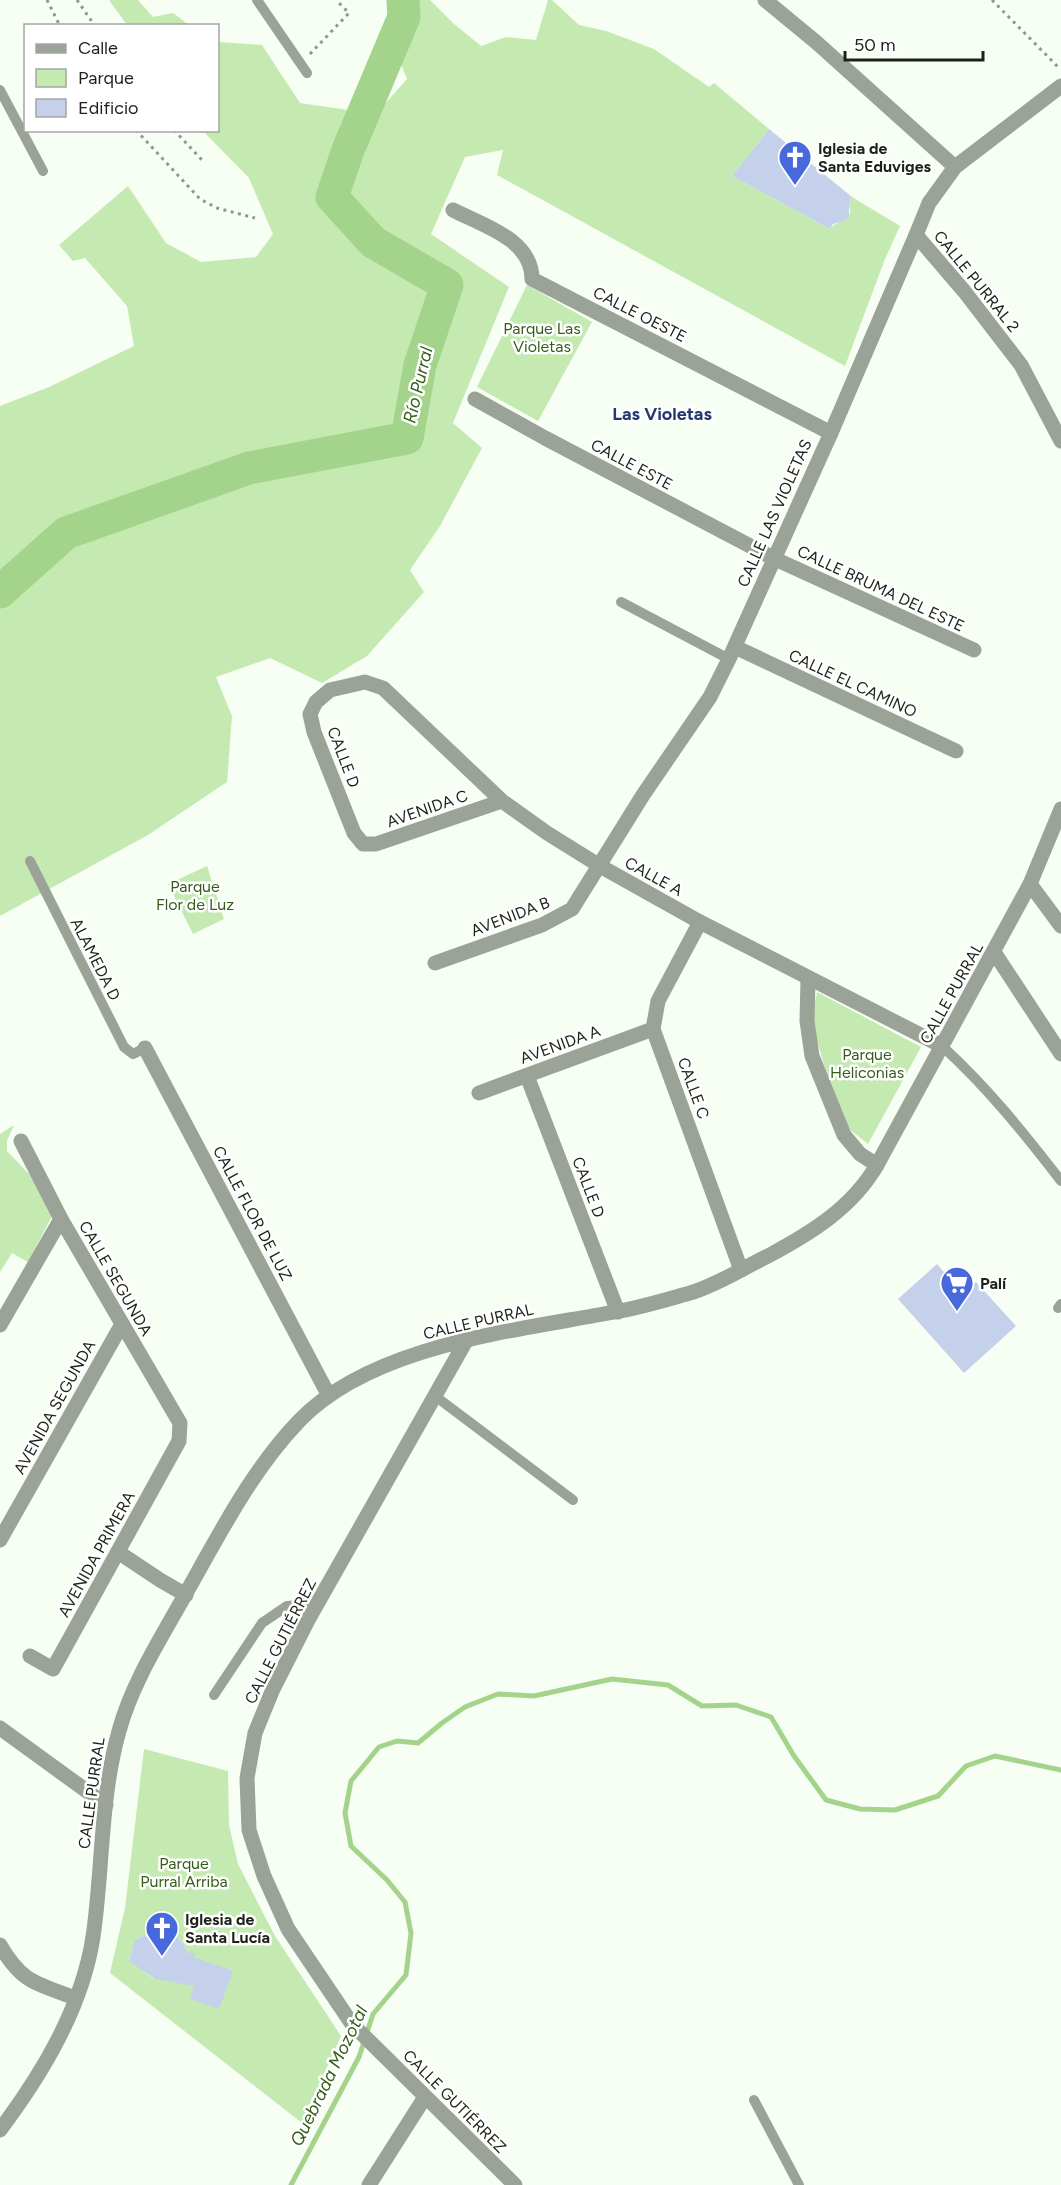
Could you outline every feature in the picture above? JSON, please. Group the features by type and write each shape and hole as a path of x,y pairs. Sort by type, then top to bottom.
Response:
{"street":[{"path":"765,0 816,42 955,167"},
{"name":"CALLE PURRAL 2","path":"1061,86 955,167 929,203 916,235 964,291 1021,365 1061,441"},
{"name":"CALLE OESTE","path":"453,210 512,241 528,259 532,267 532,279 831,433"},
{"name":"CALLE LAS VIOLETAS","path":"644,795 710,697 732,652 831,433 916,235"},
{"name":"CALLE ESTE","path":"476,399 545,438 773,558"},
{"name":"CALLE BRUMA DEL ESTE","path":"773,558 975,650"},
{"name":"CALLE EL CAMINO","path":"732,652 956,751"},
{"name":"CALLE A","path":"310,714 316,702 330,690 364,682 383,688 501,801 547,833 600,866 700,922 942,1047"},
{"name":"CALLE D","path":"310,714 314,732 354,833 363,844"},
{"name":"AVENIDA B","path":"435,963 559,917 572,909 644,795"},
{"name":"AVENIDA C","path":"363,844 376,844 501,801"},
{"name":"CALLE PURRAL","path":"0,2130 32,2086 68,2019 93,1939 109,1775 120,1728 160,1639 240,1498 269,1458 298,1422 328,1394 404,1359 467,1340 618,1311 695,1292 799,1240 846,1205 869,1179 994,952 1030,884 1061,809"},
{"path":"1030,884 1061,926"},
{"path":"653,1029 658,1000 700,922"},
{"path":"994,952 1061,1054"},
{"path":"808,979 807,1021 812,1056 844,1135 860,1154 877,1165"},
{"name":"AVENIDA A","path":"479,1093 653,1029"},
{"name":"CALLE C","path":"653,1029 741,1270"},
{"name":"CALLE FLOR DE LUZ","path":"145,1048 328,1394"},
{"name":"CALLE D","path":"528,1076 618,1311"},
{"name":"CALLE SEGUNDA","path":"21,1141 61,1219 180,1423 180,1432"},
{"path":"0,1325 61,1219"},
{"name":"AVENIDA SEGUNDA","path":"0,1540 122,1324"},
{"name":"CALLE GUTIÉRREZ","path":"467,1340 312,1612 273,1689 255,1733 248,1778 249,1830 264,1876 288,1929 352,2024 515,2185"},
{"name":"AVENIDA PRIMERA","path":"30,1656 53,1669 179,1441 180,1432"},
{"path":"118,1552 186,1594"},
{"path":"0,1728 106,1804"},
{"path":"0,1945 9,1961 24,1977 75,1998"},
{"path":"369,2185 425,2097"}],"lane":[{"path":"257,0 303,69"},
{"path":"0,90 43,171"},
{"path":"621,602 732,652"},
{"name":"ALAMEDA D","path":"30,861 124,1047 133,1054 145,1048"},
{"path":"942,1047 969,1071 1015,1121 1061,1181"},
{"path":"435,1396 573,1500"},
{"path":"214,1695 262,1623 287,1606 299,1605 312,1612"},
{"path":"754,2100 799,2185"}],"path":[{"path":"47,0 59,24"},
{"path":"77,0 94,24"},
{"path":"303,69 349,13 336,0"},
{"path":"992,0 1061,71"},
{"path":"138,132 200,199 217,208 255,218"},
{"path":"176,132 202,160"}],"green space":[{"path":"109,0 138,0 153,17 173,13 188,24 126,24"},
{"path":"396,0 430,0 481,46 506,37 536,40 548,0 552,0 579,25 606,31 654,49 709,87 714,83 769,129 732,176 830,229 848,217 850,209 848,202 852,197 900,226 885,259 845,366 497,175 503,150 465,157 431,234 509,287 453,423 482,448 440,526 410,570 424,592 367,656 322,683 270,658 216,677 232,716 227,782 148,835 0,916 0,406 49,387 134,346 127,306 85,258 73,261 59,245 128,186 166,243 201,262 256,257 273,234 249,178 204,132 219,132 219,42 262,45 300,103 376,114 407,79 398,57 401,5"},
{"name":"Parque Las Violetas","path":"527,285 592,322 538,421 477,387"},
{"name":"Parque Flor de Luz","path":"207,866 224,919 193,934 168,884"},
{"name":"Parque Heliconias","path":"817,992 921,1047 868,1144 849,1129 824,1065 811,1020"},
{"path":"14,1125 7,1141 7,1151 30,1175 52,1216 28,1262 12,1253 0,1272 0,1134"},
{"name":"Parque Purral Arriba","path":"144,1749 228,1771 229,1825 238,1864 275,1936 341,2036 302,2123 110,1973 125,1908","holes":["163,1925 174,1932 189,1953 194,1953 154,1979 129,1960 134,1941"]}],"building":[{"name":"Iglesia de Santa Eduviges","path":"769,129 852,197 849,201 849,217 833,224 830,229 732,176"},
{"name":"Palí","path":"937,1264 963,1294 976,1282 1016,1326 964,1373 898,1299"},
{"name":"Iglesia de Santa Lucía","path":"163,1925 174,1932 189,1953 195,1953 194,1957 233,1971 219,2009 190,1999 194,1986 155,1979 129,1961 134,1941"}],"waterway":[{"name":"Río Purral","path":"0,592 66,533 249,468 407,438 420,365 447,285 373,242 332,197 348,150 404,17 403,0"},
{"name":"Quebrada Mozotal","path":"291,2185 359,2057 373,2014 406,1975 411,1933 405,1902 387,1880 351,1846 345,1813 351,1781 379,1747 397,1741 418,1743 465,1707 498,1694 534,1696 612,1679 668,1685 702,1706 736,1705 771,1717 794,1756 826,1800 860,1809 895,1810 938,1796 966,1766 995,1756 1061,1770"}],"place":[{"name":"Iglesia de Santa Eduviges","path":"795,186"},
{"name":"Palí","path":"957,1312"},
{"name":"Iglesia de Santa Lucía","path":"162,1957"}],"district":[{"name":"Las Violetas","path":"662,414"}]}
